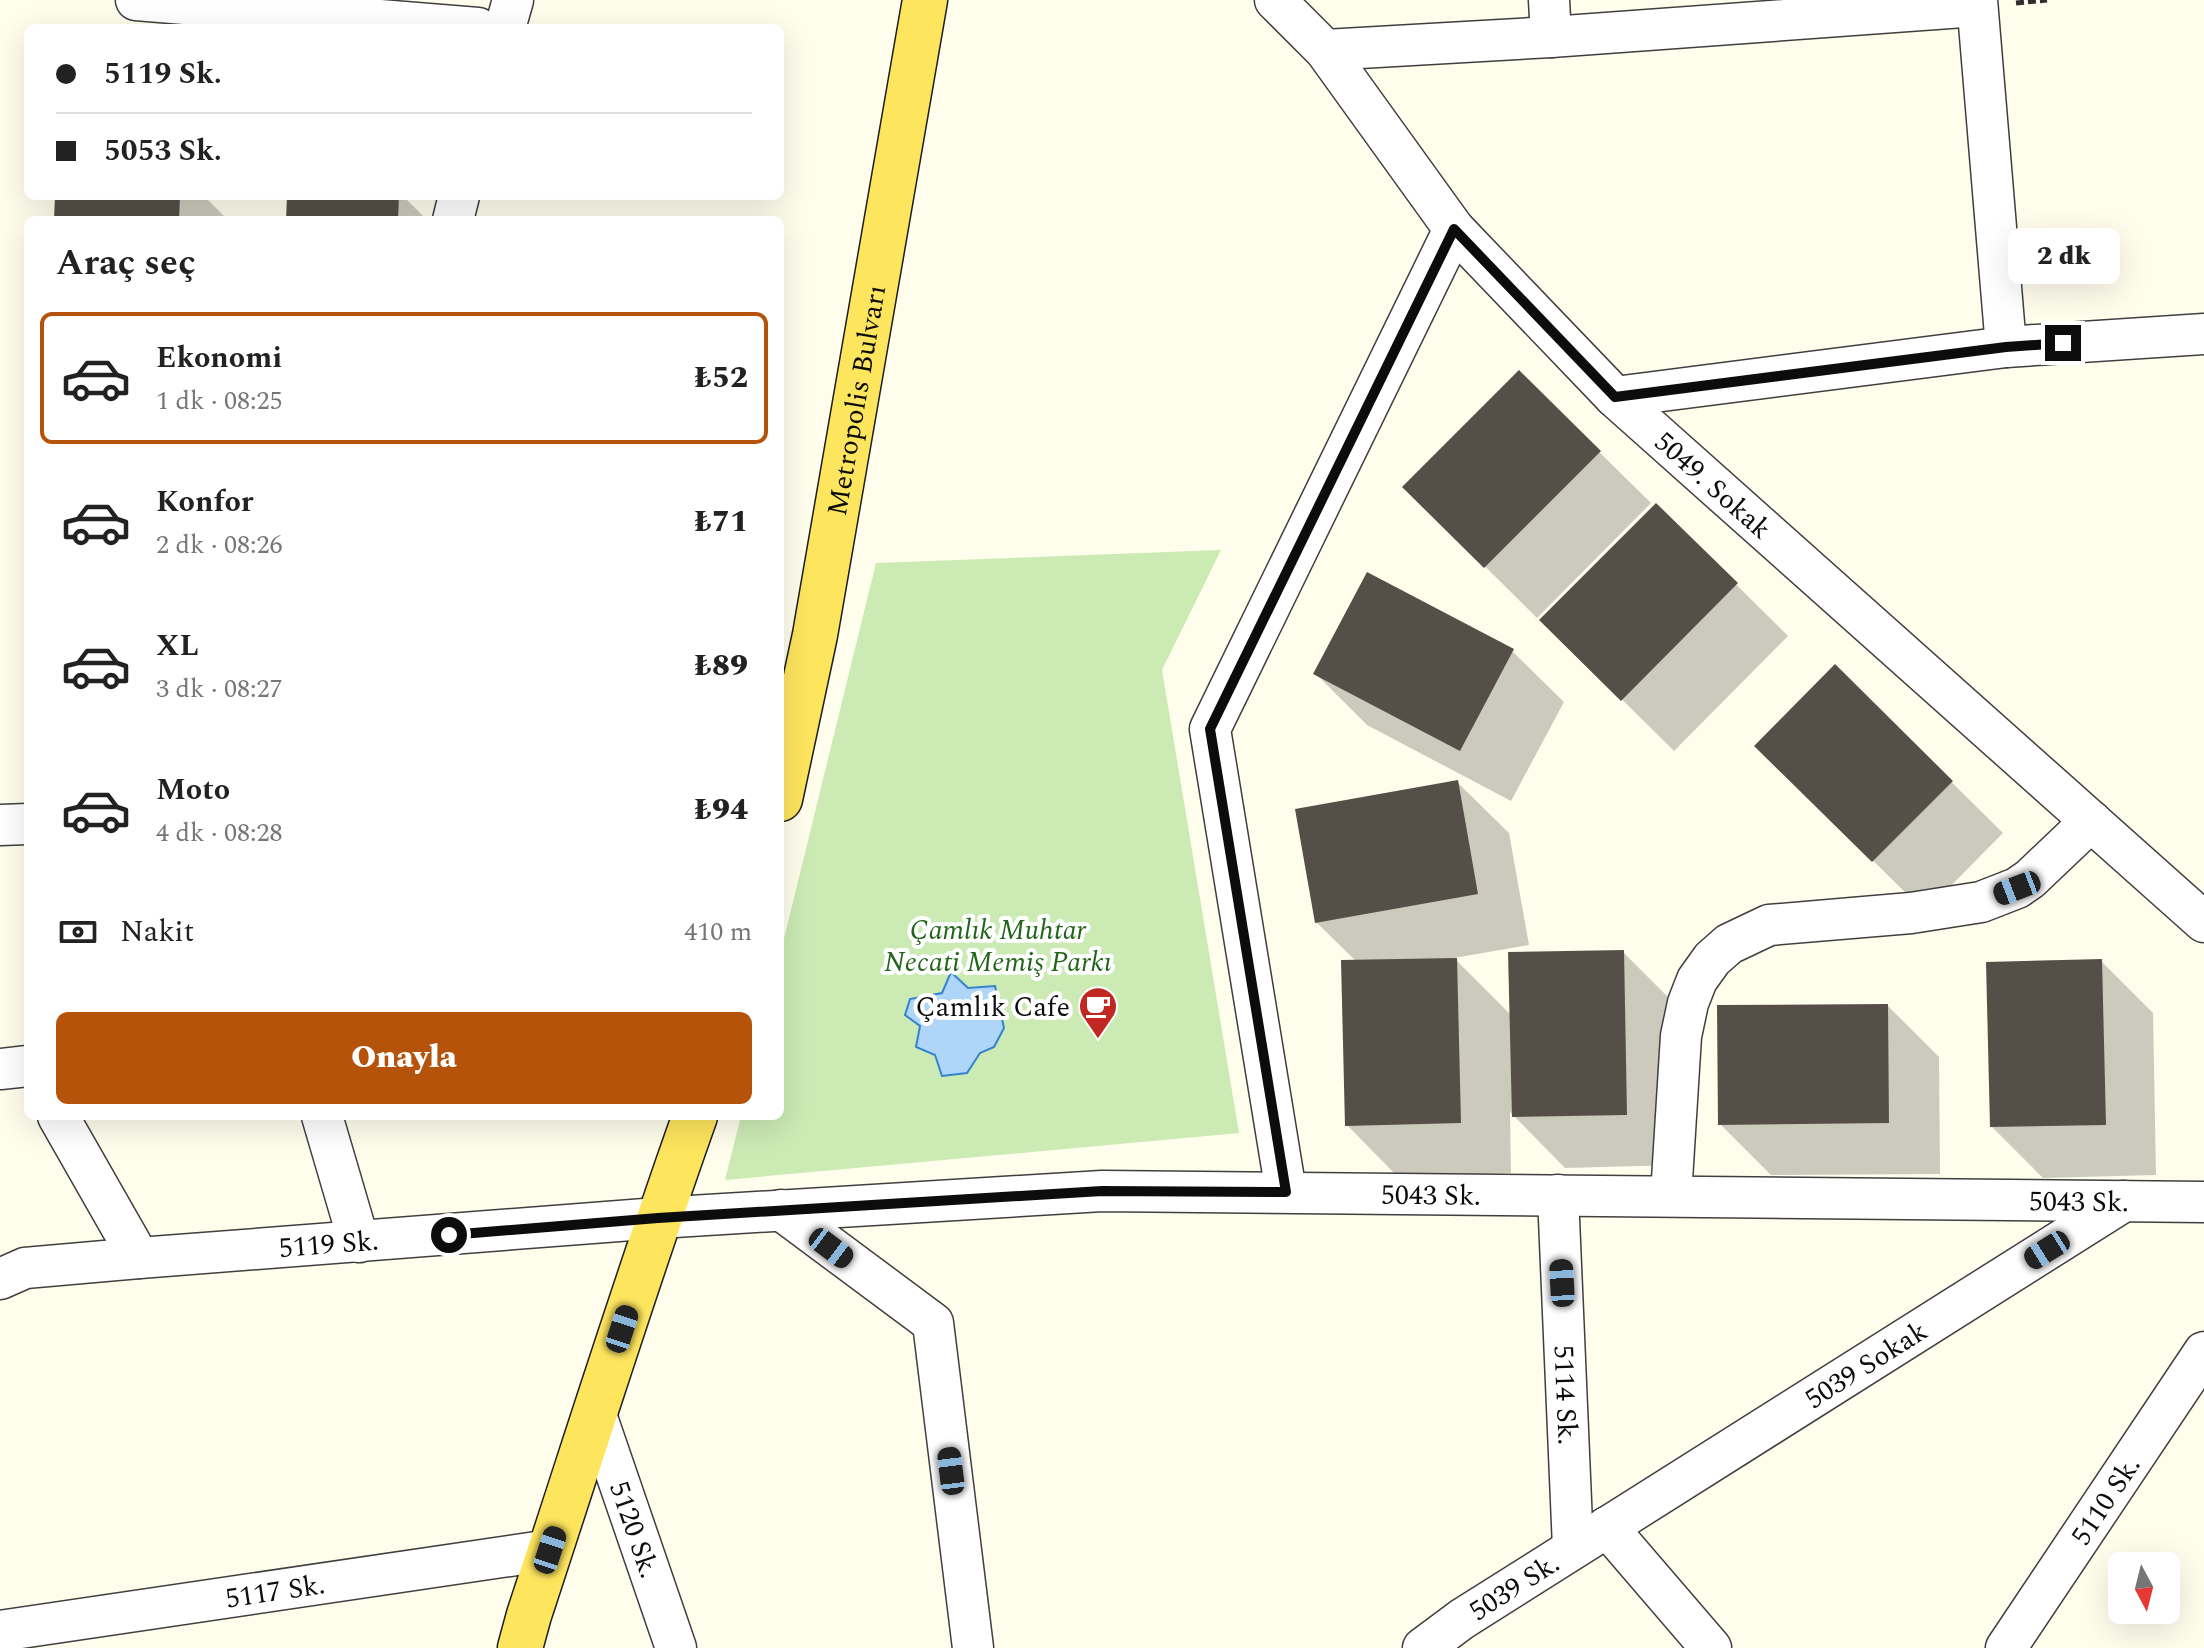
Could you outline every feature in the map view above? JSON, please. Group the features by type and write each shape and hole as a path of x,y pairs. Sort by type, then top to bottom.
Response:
{"main road":[{"name":"Metropolis Bulvarı","path":"784,774 815,635 925,0"},
{"path":"520,1648 658,1218 694,1120"}],"street":[{"path":"136,0 429,24"},
{"path":"506,24 513,0"},
{"name":"5049. Sokak","path":"1275,0 1325,50 1454,229 1615,397 2204,922"},
{"path":"1325,50 1550,18 1977,3 2006,347"},
{"path":"1286,1192 1210,729 1454,229"},
{"path":"1615,397 2006,347 2204,334"},
{"path":"1671,1196 1683,1025 1688,1003 1697,980 1729,944 1769,925 1911,913 1981,902 2017,888 2030,879 2091,821"},
{"path":"0,825 24,824"},
{"path":"0,1069 24,1066"},
{"path":"60,1120 139,1258"},
{"path":"323,1120 359,1242"},
{"name":"5043 Sk.","path":"658,1218 1102,1191 2204,1202"},
{"name":"5114 Sk.","path":"1558,1195 1573,1548"},
{"name":"5039 Sokak","path":"1607,1527 2124,1201"},
{"path":"781,1210 933,1323 973,1648"},
{"name":"5119 Sk.","path":"0,1279 25,1268 658,1218"},
{"name":"5110 Sk.","path":"2006,1648 2204,1352"},
{"name":"5120 Sk.","path":"595,1412 676,1648"},
{"path":"1607,1527 1711,1648"},
{"name":"5039 Sk.","path":"1423,1648 1462,1619 1607,1527"},
{"name":"5117 Sk.","path":"0,1631 550,1550"}],"green space":[{"name":"Çamlık Muhtar Necati Memiş Parkı","path":"1221,550 1162,670 1239,1133 725,1180 740,1120 784,1120 784,939 876,563"}],"water":[{"path":"951,972 968,988 995,986 1004,1028 994,1047 980,1053 967,1073 942,1076 935,1055 916,1047 920,1026 905,1015 910,999 942,993"}],"building":[{"path":"55,200 180,200 179,216 54,216"},
{"path":"287,200 399,200 398,216 286,216"},
{"path":"1519,370 1601,451 1484,568 1402,487"},
{"path":"1656,503 1738,583 1621,701 1539,620"},
{"path":"1367,572 1514,649 1460,751 1313,674"},
{"path":"1835,664 1953,781 1872,862 1754,746"},
{"path":"1458,780 1478,894 1315,923 1295,809"},
{"path":"1624,950 1627,1115 1512,1117 1508,952"},
{"path":"1457,958 1461,1123 1345,1126 1341,960"},
{"path":"2102,959 2106,1125 1990,1127 1986,962"},
{"path":"1888,1004 1889,1123 1718,1125 1717,1005"}],"place":[{"name":"Çamlık Cafe","path":"1098,1040"}],"route":[{"path":"449,1235 658,1218 1102,1191 1286,1192 1210,729 1454,229 1615,397 2006,347 2063,343"}]}
